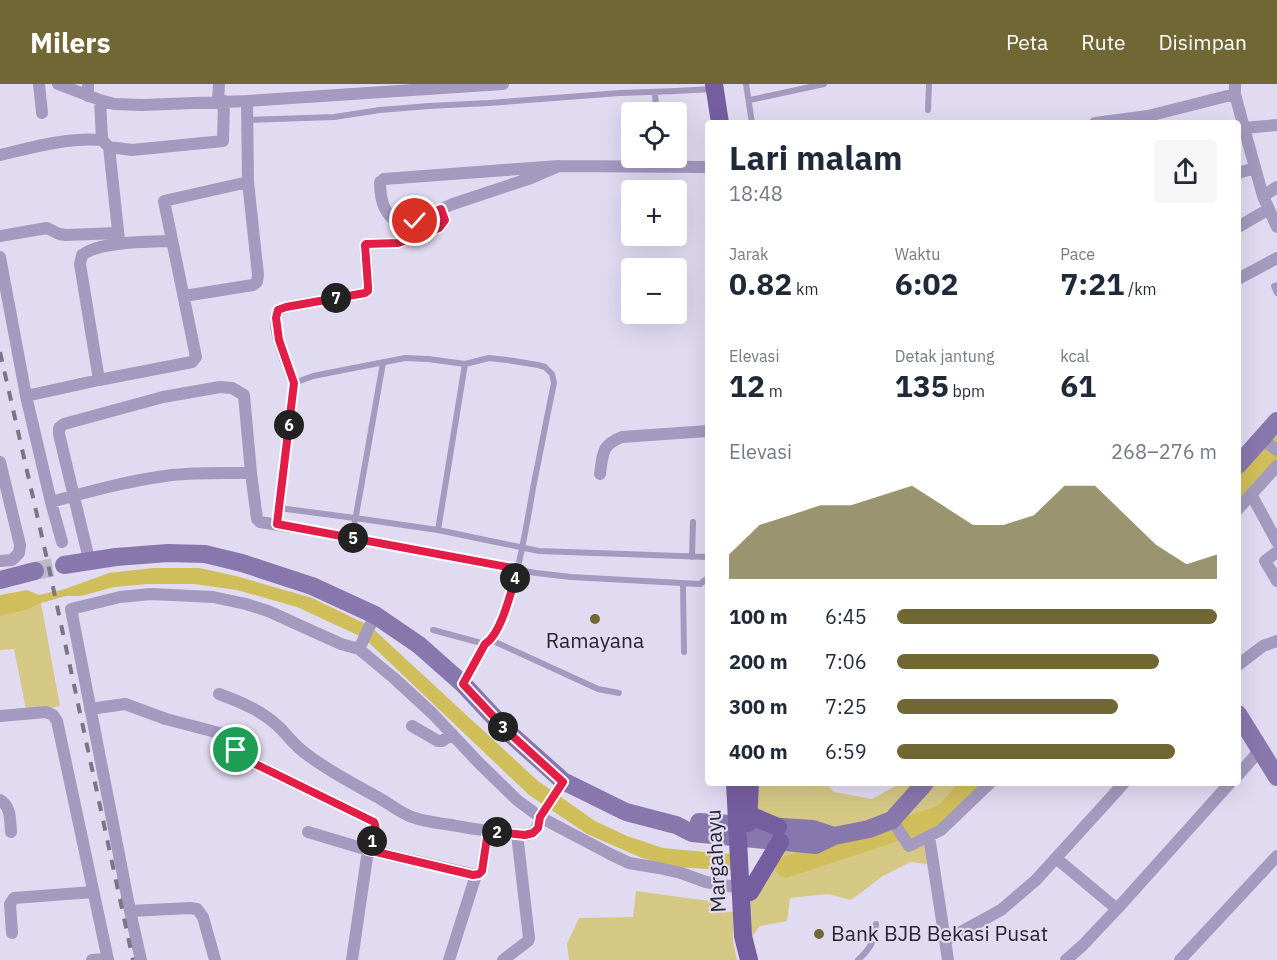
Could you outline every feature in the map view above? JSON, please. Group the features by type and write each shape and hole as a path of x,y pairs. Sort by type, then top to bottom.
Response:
{"main road":[{"path":"711,86 712,120"},
{"path":"711,86 719,120"},
{"name":"Margahayu","path":"735,786 738,829"},
{"path":"742,936 748,960 751,938 738,829 749,786"},
{"path":"738,829 779,834 745,890"}],"street":[{"path":"39,84 42,113"},
{"path":"58,84 92,94 114,104 142,105 247,101 392,88 503,84"},
{"path":"0,155 78,140 106,143 132,150 220,142 223,139 219,84"},
{"path":"1118,120 1148,116 1235,89 1263,196 1277,227"},
{"path":"92,94 106,143 119,239"},
{"path":"184,296 253,285 257,282 248,182 247,101"},
{"path":"1244,128 1277,125"},
{"path":"559,166 441,209 415,221 403,223 398,221 390,215 381,201 380,182 384,179 559,166 621,164"},
{"path":"687,165 705,167"},
{"path":"1241,172 1255,168"},
{"path":"26,396 194,361 196,357 164,201 248,182"},
{"path":"1263,196 1277,187"},
{"path":"294,383 279,340 276,318 278,310 365,293 368,291 368,286 365,245 398,243 439,228 445,220 441,209"},
{"path":"1241,225 1269,209"},
{"path":"0,236 47,228 58,234 66,235 172,241"},
{"path":"99,380 80,260 86,252 119,239"},
{"path":"0,257 26,396 51,502 63,542"},
{"path":"1241,277 1277,258"},
{"path":"87,551 59,428 62,425 163,397 226,386 244,395 257,519 260,522 292,527"},
{"path":"1241,463 1268,444 1277,421"},
{"path":"600,474 603,450 622,437 705,430"},
{"path":"0,462 20,545 19,553 12,560 0,561"},
{"path":"1241,506 1277,466"},
{"path":"51,502 137,481 173,475 251,473"},
{"path":"1251,494 1277,542"},
{"path":"1277,552 1265,561 1277,582"},
{"path":"64,565 116,557 168,553 205,554 242,563 312,586 375,615 419,645 463,684 507,731 563,782 626,812 676,825 690,821 779,834 815,845 834,836 869,829 892,820 922,786"},
{"path":"0,580 35,571"},
{"path":"141,960 71,609 120,597 151,594 213,597 256,606 358,650 396,679 433,714 478,763 517,800 540,817 629,863 681,873 706,882 745,890"},
{"path":"358,650 375,615"},
{"path":"1241,662 1263,646 1277,641"},
{"path":"219,694 263,714 280,728 302,752 352,785 401,813 426,821 525,835 533,833 538,828 540,817"},
{"path":"90,709 125,704 166,719 236,738 236,750 241,757 374,822 376,832 368,850 352,960"},
{"path":"0,716 46,712 57,721 108,959 92,960"},
{"path":"1241,719 1277,777"},
{"path":"412,726 438,741 452,734"},
{"path":"1241,772 1261,749"},
{"path":"892,820 909,846 941,830 987,786"},
{"path":"946,940 1001,910 1036,880 1121,786"},
{"path":"1066,960 1117,909 1227,786"},
{"path":"0,800 8,807 11,832"},
{"path":"448,960 476,875 482,871 488,831"},
{"path":"308,832 368,850 476,875"},
{"path":"503,960 529,938 517,834"},
{"path":"929,837 948,960"},
{"path":"1180,960 1277,856"},
{"path":"1057,859 1117,909"},
{"path":"12,933 10,904 14,898 93,892"},
{"path":"130,911 197,909 203,917 215,960"}],"lane":[{"path":"746,84 752,120"},
{"path":"750,100 824,84"},
{"path":"928,84 928,110"},
{"path":"247,120 334,117 380,110 655,92 711,86"},
{"path":"655,92 656,102"},
{"path":"1277,285 1274,286 1277,293"},
{"path":"277,524 294,383 313,376 405,358 465,364 489,358 538,364 545,367 552,374 554,383 518,569 504,614 463,684"},
{"path":"352,538 383,363"},
{"path":"438,530 465,364"},
{"path":"279,508 438,530 522,548 558,553 705,557"},
{"path":"693,522 693,558"},
{"path":"292,527 536,573 683,584 700,584 705,580"},
{"path":"683,584 684,652"},
{"path":"433,630 488,642 598,689 619,693"},
{"path":"858,960 872,945 876,924"}],"path":[{"path":"540,817 563,782"}],"shaded area":[{"path":"1277,421 1277,467 1241,506 1241,462"},
{"path":"153,568 199,568 236,576 312,598 370,626 538,781 595,821 627,836 663,848 734,854 735,871 677,867 642,858 587,834 529,795 364,638 297,607 237,590 194,584 148,584 114,587 81,596 66,596 41,603 27,610 0,616 0,595 27,590 39,595 65,589 109,573"},
{"path":"41,603 60,706 26,709 14,649 0,650 0,616 27,610"},
{"path":"750,786 828,786 834,792 872,799 896,786 987,786 929,836 934,865 911,862 883,876 851,900 828,894 790,898 787,921 760,926 751,938 750,892 780,842 747,814"},
{"path":"636,891 717,902 722,911 733,912 733,940 737,960 569,960 567,944 579,918 633,917"}],"waterway":[{"path":"1241,488 1277,448"},
{"path":"786,867 944,815 970,786"}],"tunnel":[{"path":"35,571 64,565"}],"railway":[{"path":"0,352 133,960"}],"place":[{"name":"Ramayana","path":"595,619"},
{"name":"Bank BJB Bekasi Pusat","path":"819,934"}],"route":[{"path":"236,750 241,757 374,822 376,832 368,850 473,875 482,871 488,831 525,835 533,833 538,828 540,817 563,782 507,731 463,684 485,644 492,640 498,628 518,569 277,524 294,383 279,340 276,318 278,310 365,293 368,291 364,250 366,244 398,243 439,228 445,220 441,209 415,221"}]}
